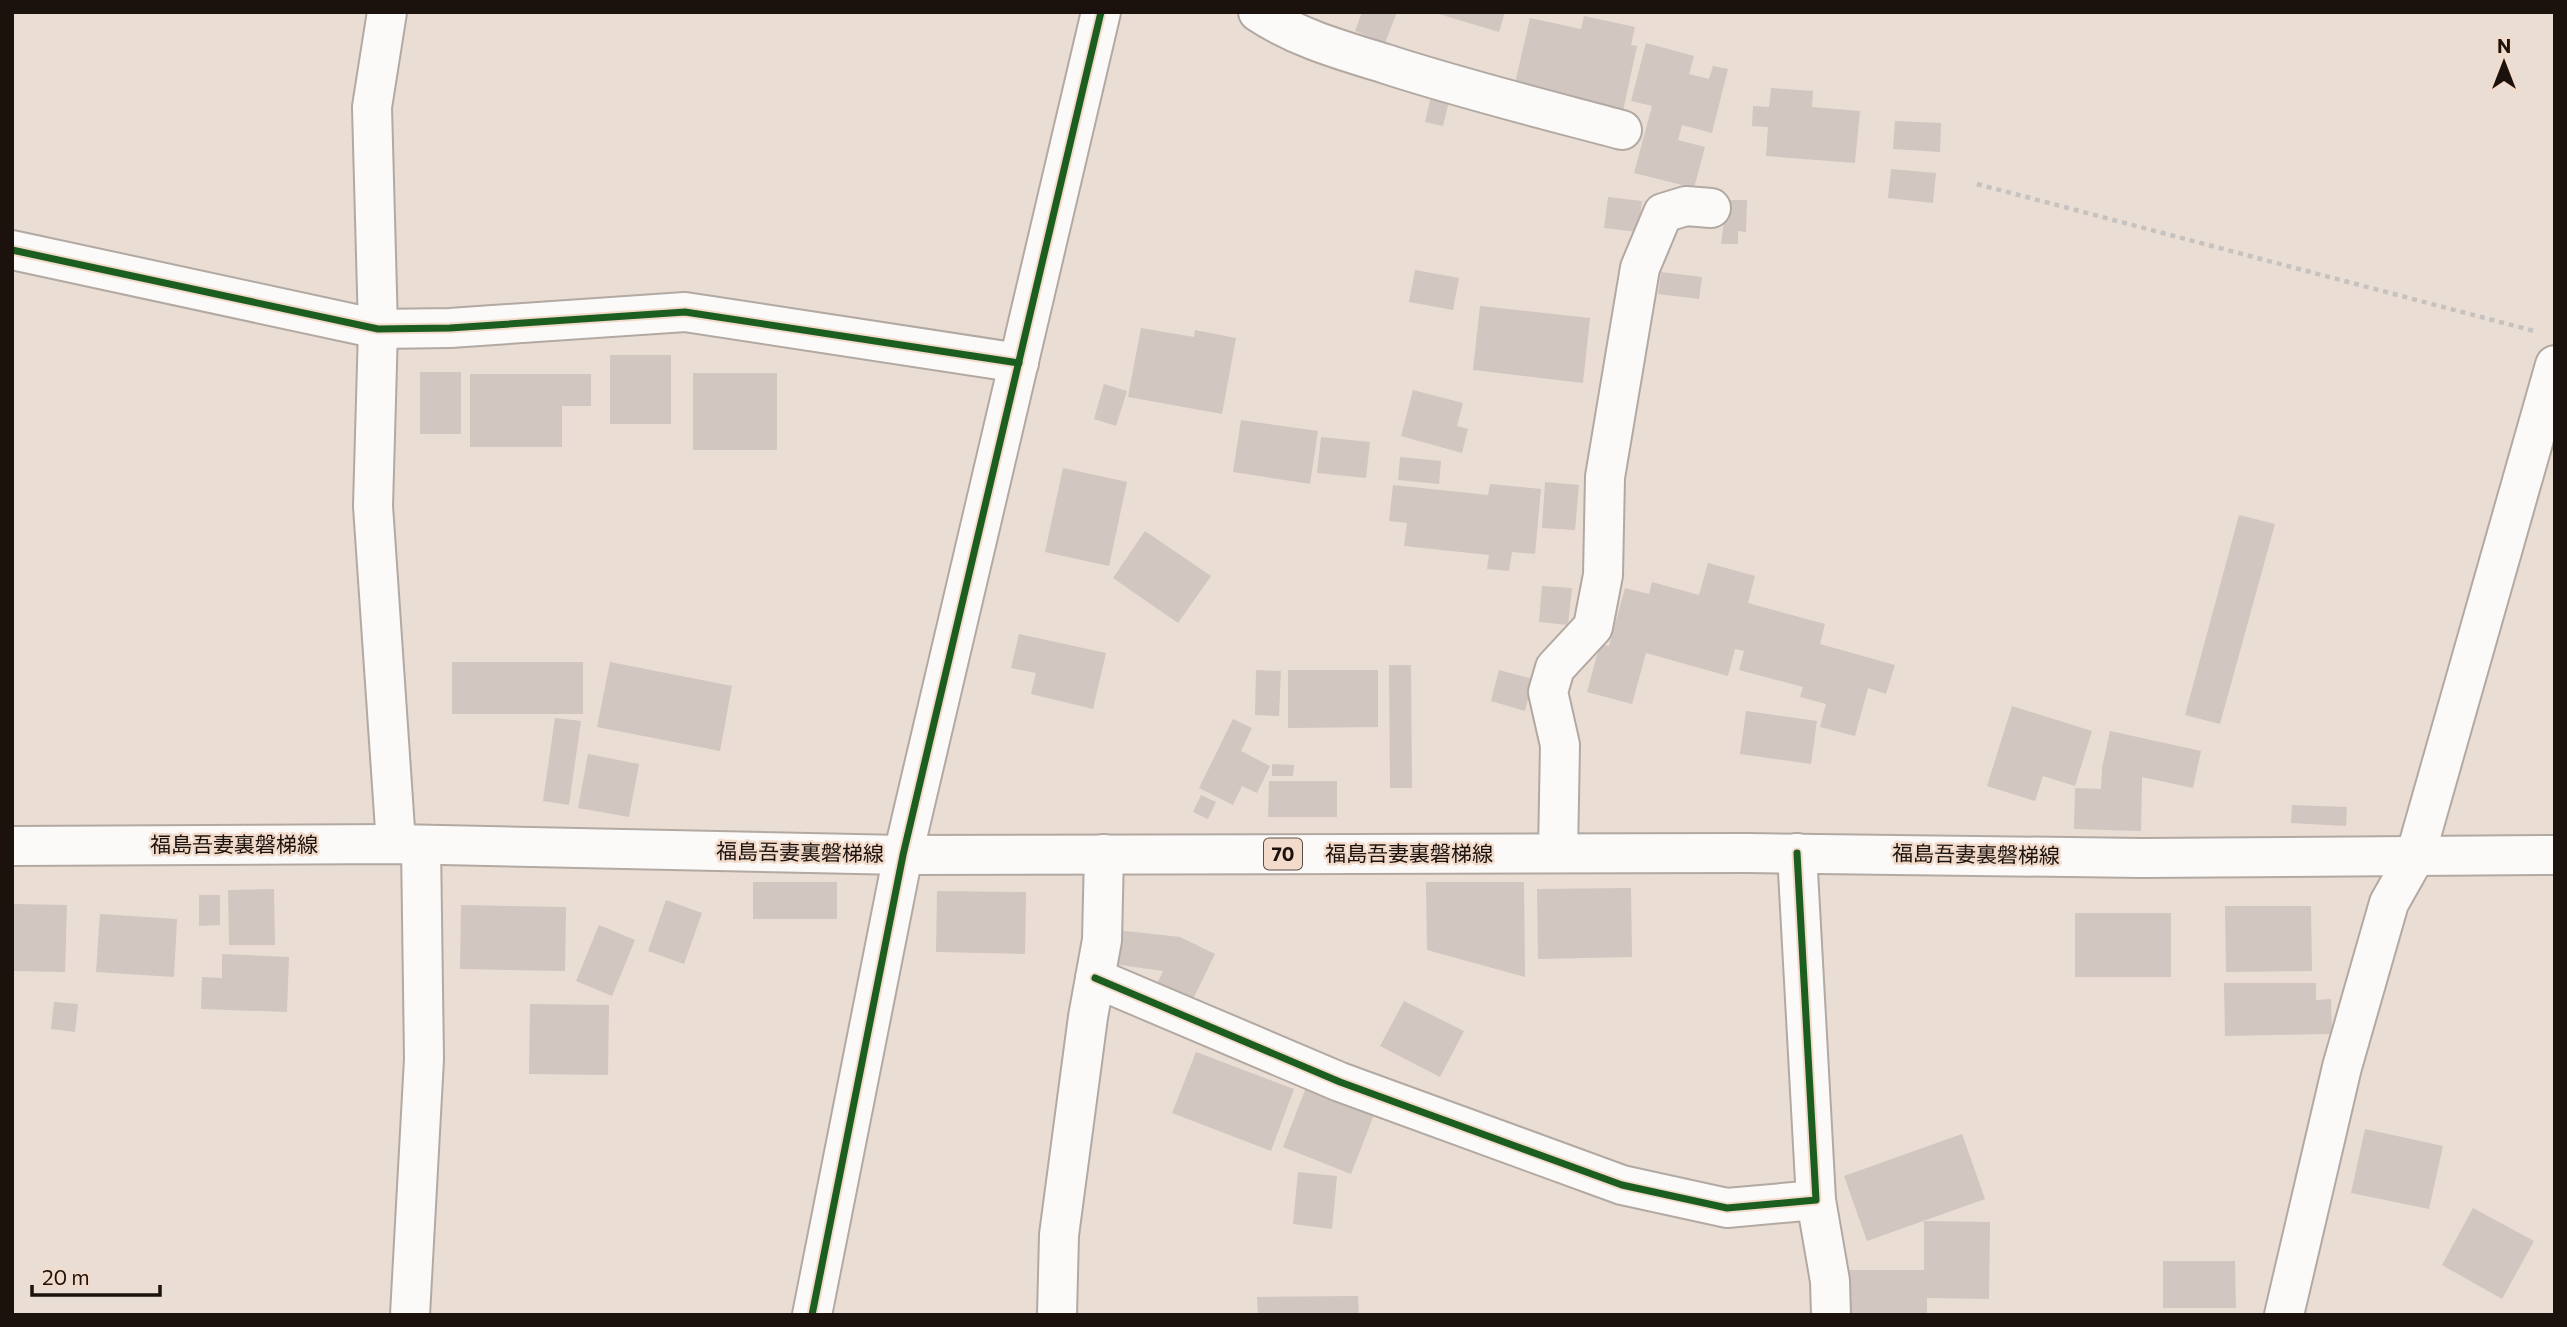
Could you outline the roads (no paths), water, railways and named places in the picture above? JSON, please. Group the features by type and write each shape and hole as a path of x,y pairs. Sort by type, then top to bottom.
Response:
{"street":[{"path":"387,12 372,107 379,329 373,506 408,845 424,1059 411,1315"},
{"path":"812,1315 903,855 1101,12"},
{"path":"1258,12 1287,32 1351,54 1622,130"},
{"path":"1558,853 1560,745 1548,692 1555,667 1593,626 1603,575 1605,477 1640,268 1663,213 1686,206 1711,208"},
{"path":"12,250 379,329 450,328 685,312 1019,363"},
{"path":"2284,1315 2342,1068 2389,903 2415,857 2548,349"},
{"name":"福島吾妻裏磐梯線","path":"12,846 408,845 903,855 1797,853 2142,858 2555,855"},
{"path":"1797,853 1816,1200 1830,1281 1831,1315"},
{"path":"1057,1315 1059,1235 1102,940 1104,854"},
{"path":"1095,978 1340,1082 1622,1185 1727,1208 1816,1200"}]}
